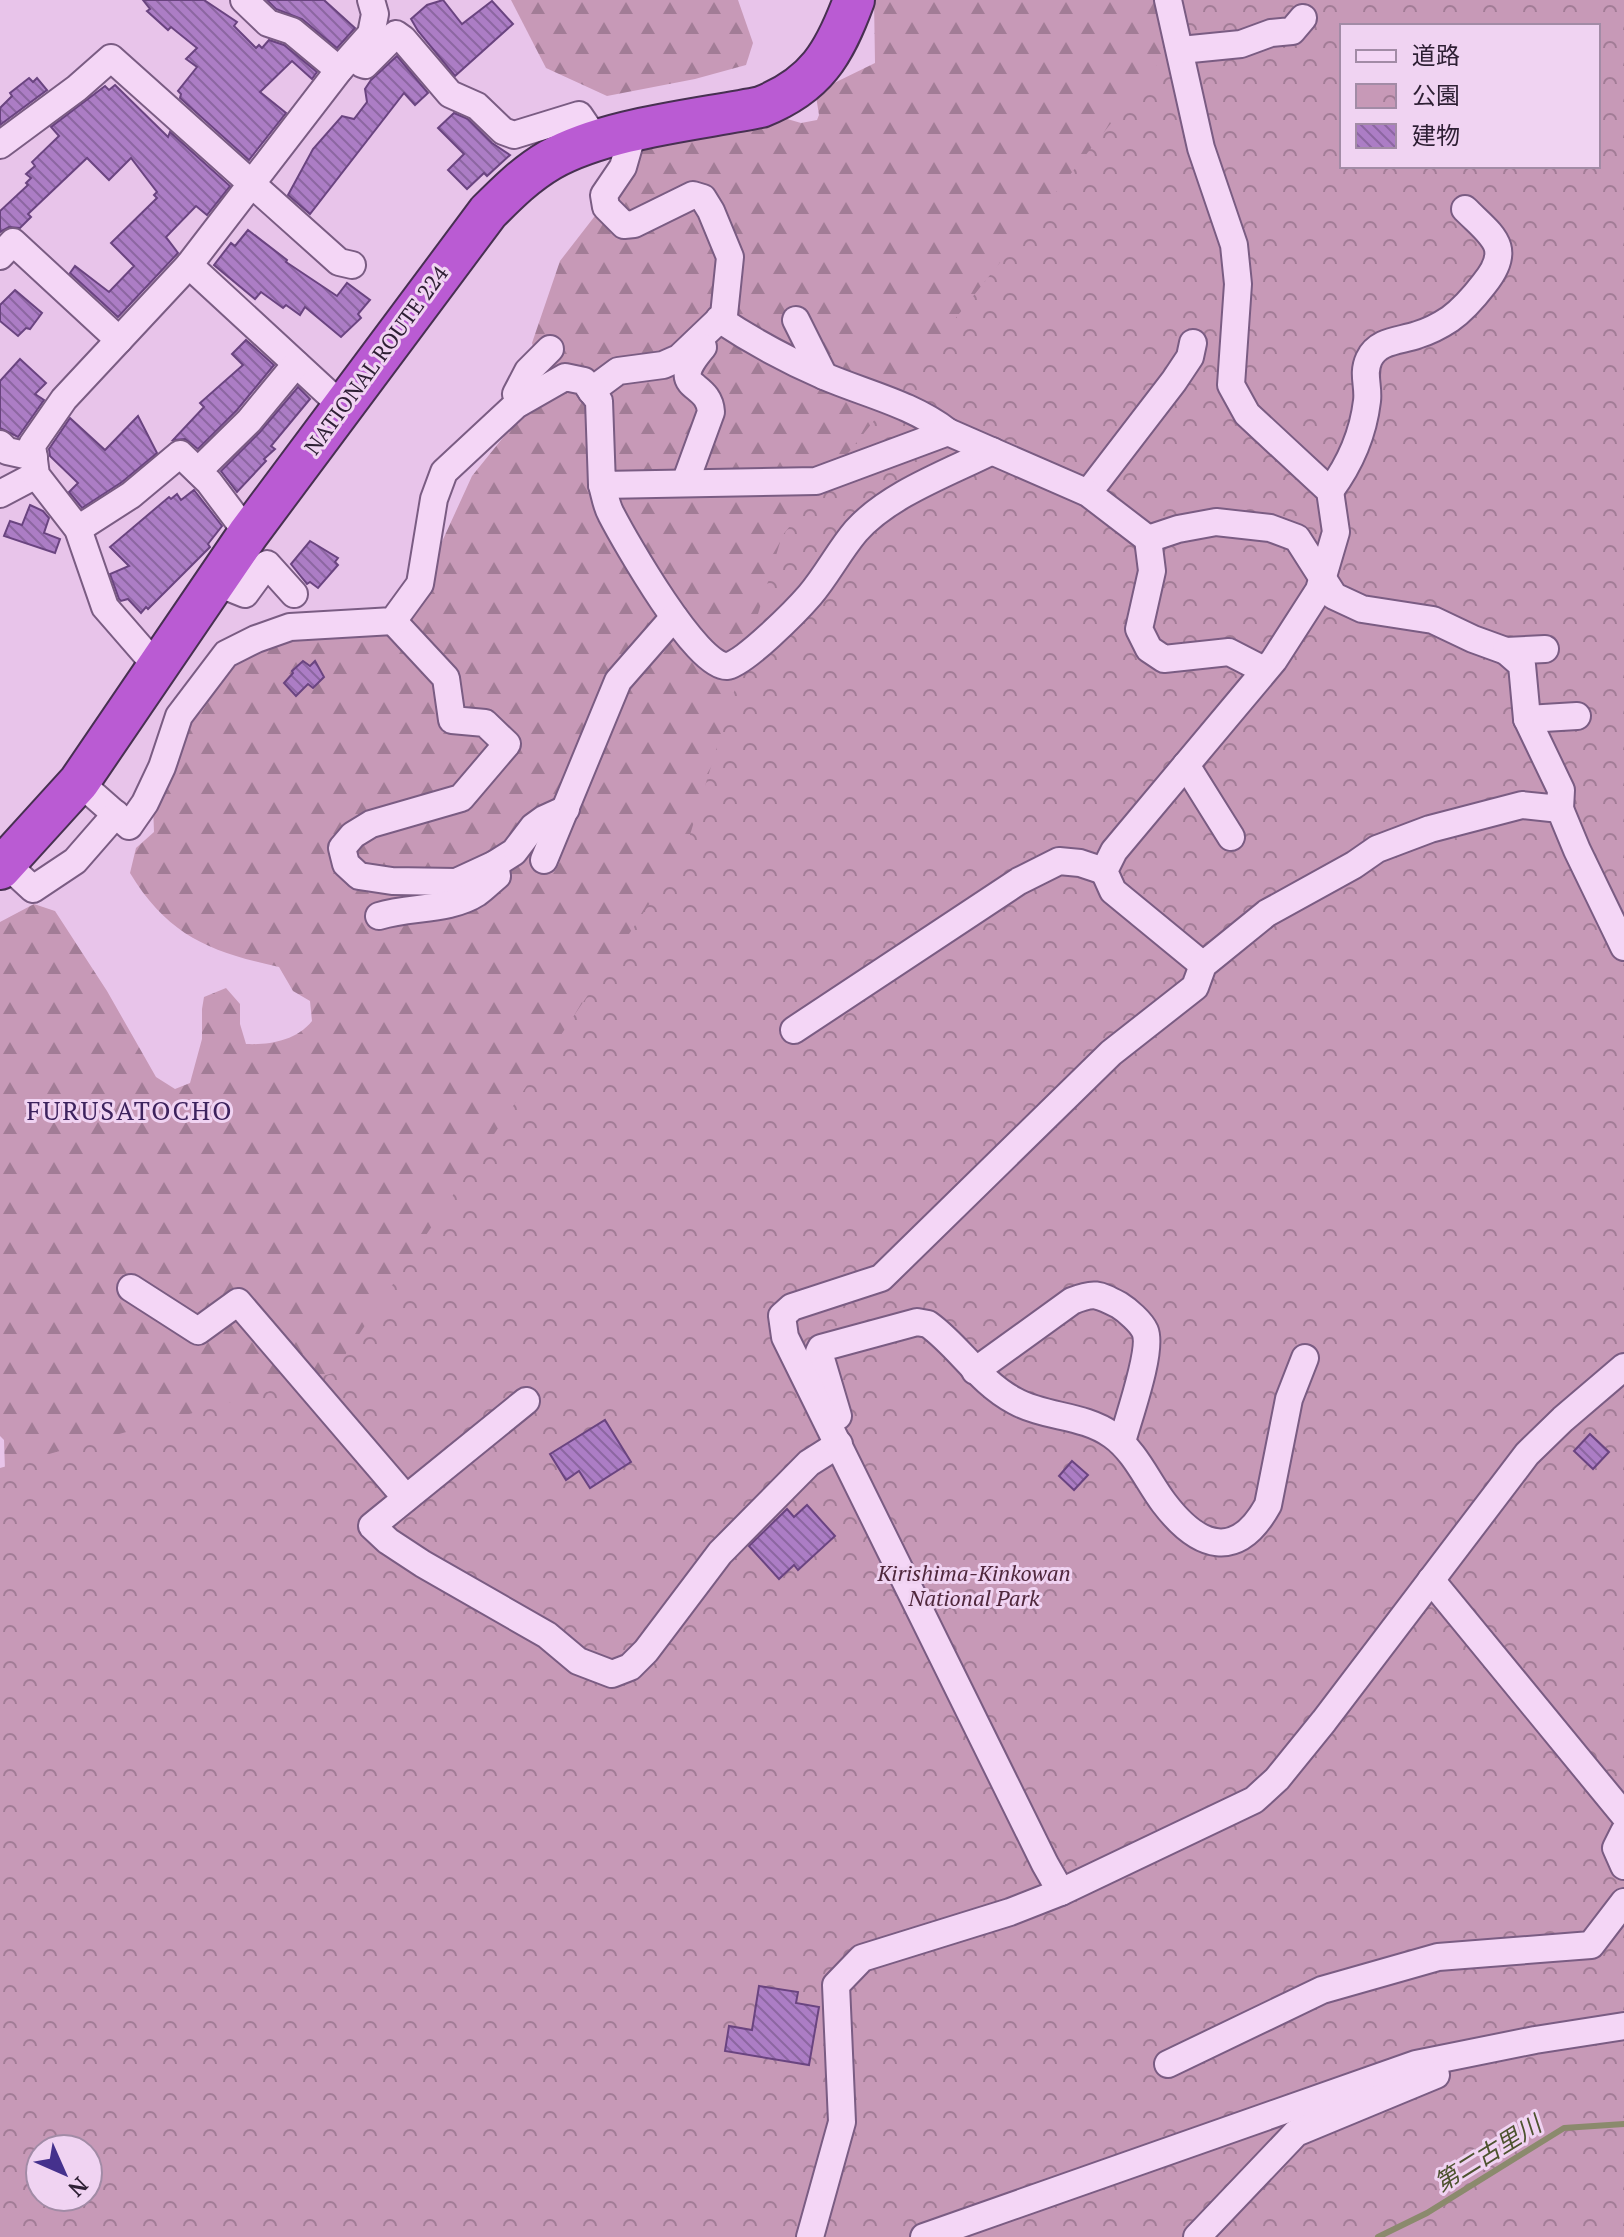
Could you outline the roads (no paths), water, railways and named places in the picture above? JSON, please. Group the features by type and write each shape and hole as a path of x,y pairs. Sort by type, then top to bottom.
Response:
{"highway":[{"name":"NATIONAL ROUTE 224","path":"3,866 79,782 248,534 488,212 521,179 551,159 615,136 761,107 778,100 800,87 822,67 840,37 854,0"}],"street":[{"path":"244,0 268,23 292,31 345,65 365,65 396,34 450,94 477,106 503,131 514,135 579,115 615,136 623,167 604,195 606,207 624,225 634,224 693,195 703,198 730,257 724,315 679,358 663,365 618,371 591,391"},
{"path":"158,668 105,607 78,529 35,466 32,445 64,399 189,265 371,34 375,14 371,0"},
{"path":"1104,871 1114,851 1294,630 1319,590 1336,532 1330,491 1247,414 1231,385 1238,284 1234,245 1201,148 1168,0"},
{"path":"1181,50 1241,44 1271,33 1292,31 1303,18"},
{"path":"0,145 77,88 111,58 339,262 352,265"},
{"path":"1330,491 1348,467 1363,427 1368,397 1364,374 1370,355 1390,340 1417,335 1448,320 1469,303 1494,272 1500,256 1497,241 1465,209"},
{"path":"4,243 119,340"},
{"path":"189,265 343,407"},
{"path":"796,320 824,376"},
{"path":"715,324 824,376 928,416 948,432 1088,493 1148,539 1152,571 1139,629 1149,649 1164,659 1229,652 1264,670"},
{"path":"685,483 711,412 707,400 688,379 687,371 715,324"},
{"path":"1088,493 1174,381 1190,357 1193,343"},
{"path":"520,402 516,394 528,371 550,349"},
{"path":"198,471 249,421 296,364"},
{"path":"393,621 420,584 434,499 444,472 520,402 565,377 584,381 599,401 602,485 609,510 623,535 680,627 716,663 727,666 742,661 809,597 856,531 882,507 992,451"},
{"path":"602,485 816,481 948,432"},
{"path":"0,444 35,466"},
{"path":"78,529 131,495 180,454 198,471 248,534"},
{"path":"0,494 35,466"},
{"path":"1148,539 1178,529 1216,522 1270,528 1297,538 1334,596 1362,609 1433,620 1506,651 1522,665 1527,719 1561,790 1560,809 1577,850 1624,947"},
{"path":"215,582 245,594 267,564 294,594"},
{"path":"544,860 618,681 674,617"},
{"path":"79,782 129,826 145,803 162,767 179,716 226,654 290,627 393,621"},
{"path":"393,621 446,678 452,720 485,723 507,744 461,798 371,824 353,835 342,848 346,864 359,876 370,878 456,882 514,852 533,827 566,809"},
{"path":"1506,651 1545,649"},
{"path":"1527,719 1577,716"},
{"path":"1186,765 1231,837"},
{"path":"1061,1892 785,1337 782,1316 792,1307 881,1278 1111,1053 1195,987 1203,965 1267,913 1377,849 1430,829 1522,805 1560,809"},
{"path":"3,866 33,889 75,861 116,814"},
{"path":"794,1030 1032,874 1059,861 1080,863 1104,871 1113,891 1203,965"},
{"path":"379,916 402,909 443,906 477,893 497,876 495,864"},
{"path":"131,1288 198,1331 238,1302 406,1498"},
{"path":"975,1371 1072,1301 1089,1294 1099,1295 1125,1308 1145,1330 1147,1339 1148,1348 1122,1442"},
{"path":"526,1401 372,1526 388,1541 423,1564 547,1635 578,1661 612,1674 630,1667 646,1651 720,1553 809,1463 834,1433 839,1415 819,1352 821,1348 917,1322 928,1324 975,1371 1012,1400 1032,1409 1097,1424 1122,1442 1166,1506 1191,1530 1213,1542 1224,1544 1237,1540 1260,1520 1268,1505 1289,1399 1305,1358"},
{"path":"810,2237 842,2122 836,1985 862,1958 1010,1912 1061,1892 1254,1800 1277,1779 1324,1721 1527,1454 1624,1367"},
{"path":"1431,1580 1624,1815"},
{"path":"1624,1832 1616,1848 1624,1866"},
{"path":"1168,2064 1322,1990 1409,1965 1438,1957 1591,1945 1624,1902"},
{"path":"924,2237 1416,2064 1624,2026"},
{"path":"1197,2237 1296,2133 1506,2046"}],"waterway":[{"name":"第二古里川","path":"1378,2237 1427,2213 1564,2128 1624,2124"}],"district":[{"name":"FURUSATOCHO","path":"130,1111"}],"park label":[{"name":"Kirishima-Kinkowan National Park","path":"974,1586"}]}
